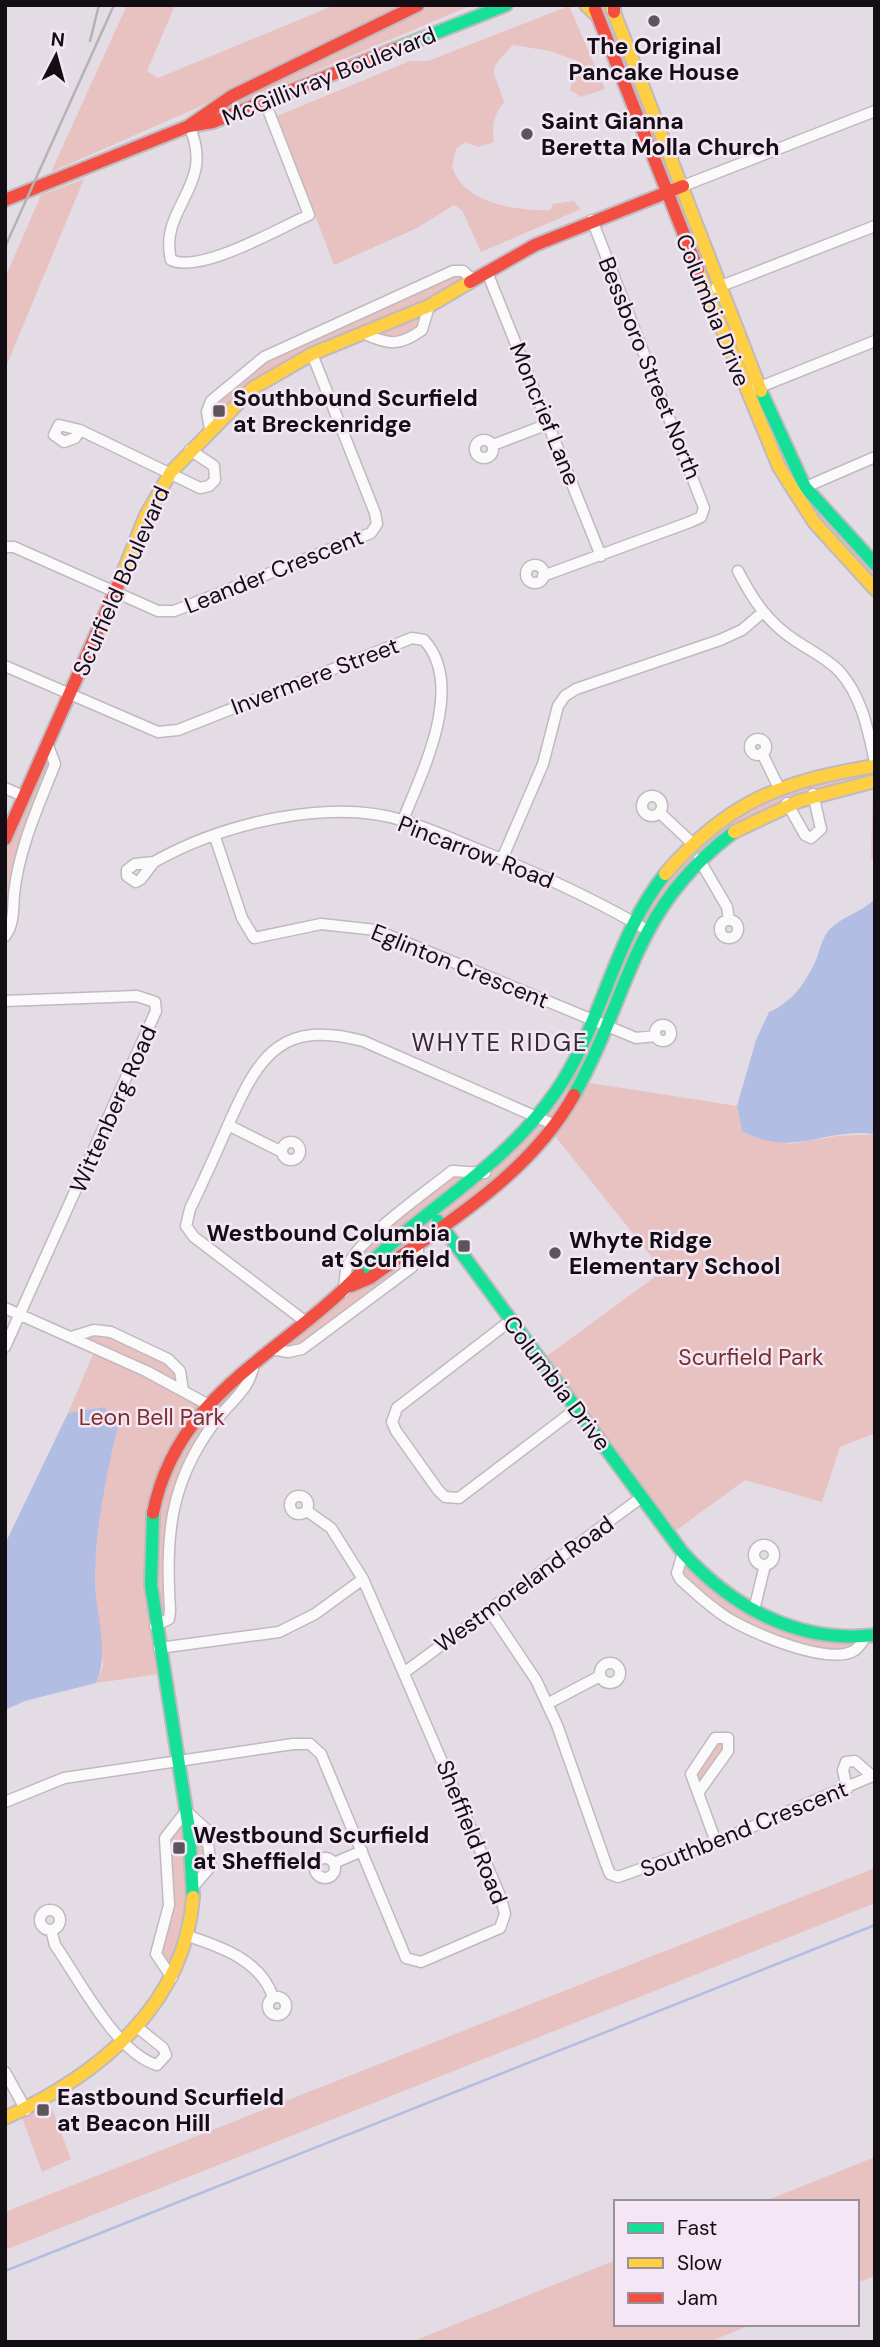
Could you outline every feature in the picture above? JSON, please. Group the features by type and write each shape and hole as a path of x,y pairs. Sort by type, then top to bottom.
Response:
{"street":[{"name":"McGillivray Boulevard","path":"189,126 232,96 418,5"},
{"name":"McGillivray Boulevard","path":"5,200 189,126 213,122 265,102 506,5"},
{"path":"586,5 595,11"},
{"name":"Columbia Drive","path":"613,8 760,387 805,486 875,564"},
{"name":"Columbia Drive","path":"595,11 767,445 793,496 835,549 875,589"},
{"path":"189,126 197,144 197,168 169,233 167,246 171,260 179,263 208,259 309,215 265,102"},
{"path":"683,186 875,111"},
{"name":"Scurfield Boulevard","path":"5,839 115,594 146,514 171,472 210,429 253,388 312,354 429,306 535,244 683,186"},
{"name":"Bessboro Street North","path":"592,220 704,508 701,517 601,556"},
{"path":"706,292 875,226"},
{"path":"210,429 207,412 211,401 264,357 453,271 463,271 473,280"},
{"name":"Moncrief Lane","path":"487,272 601,556"},
{"path":"365,334 389,345 399,344 422,330 429,306"},
{"path":"746,392 875,341"},
{"name":"Leander Crescent","path":"115,594 158,611 174,611 371,533 377,524 375,513 312,354"},
{"path":"493,445 548,424"},
{"path":"80,430 200,488 213,484 214,466 190,450"},
{"path":"793,496 805,486 875,457"},
{"path":"5,547 21,550 115,594"},
{"path":"543,576 601,556"},
{"path":"348,1289 362,1269 486,1173 539,1116 570,1070 633,922 658,880 692,843 733,812 778,786 875,764 863,715 848,682 831,663 794,640 762,613 738,571"},
{"path":"502,859 543,764 558,706 565,696 576,689 720,640 742,630 762,613"},
{"name":"Invermere Street","path":"69,695 158,732 178,730 401,642 412,638 424,639 437,668 440,711 436,737 403,820"},
{"path":"5,666 69,695"},
{"path":"5,936 11,929 16,878 26,836 55,764 47,743"},
{"path":"762,753 778,786"},
{"path":"5,2118 48,2098 124,2043 172,1978 188,1936 193,1887 186,1811 155,1626 148,1556 152,1514 163,1477 181,1438 205,1403 231,1378 348,1289 370,1278 495,1185 555,1125 577,1093 647,930 670,892 699,859 743,825 787,803 813,794 875,781"},
{"path":"5,788 23,796"},
{"path":"787,803 805,835 811,838 821,829 813,794"},
{"name":"Pincarrow Road","path":"154,862 263,820 309,813 356,813 403,820 502,859 586,895 647,930"},
{"path":"660,813 692,843"},
{"name":"Eglinton Crescent","path":"215,837 242,918 254,938 321,924 376,930 636,1038 656,1036"},
{"path":"699,859 727,907 729,919"},
{"name":"Wittenberg Road","path":"5,1001 137,996 155,1002 156,1011 20,1315"},
{"path":"306,1322 194,1237 186,1226 190,1209 247,1082 261,1061 280,1046 304,1036 334,1033 363,1041 555,1125"},
{"path":"228,1125 282,1152"},
{"path":"348,1289 346,1267 357,1250 452,1171 486,1173"},
{"name":"Columbia Drive","path":"432,1213 683,1552 711,1583 754,1610 799,1629 870,1636"},
{"path":"271,1349 288,1352 302,1349 412,1267 418,1255 418,1242"},
{"path":"5,1308 72,1337 205,1403"},
{"path":"5,1347 20,1315"},
{"path":"510,1321 397,1408 393,1416 396,1431 438,1490 445,1497 459,1498 576,1409"},
{"path":"72,1337 94,1330 111,1332 168,1359 180,1371 183,1391"},
{"path":"155,1626 169,1619 166,1558 177,1496 187,1468 214,1423 252,1378 254,1362"},
{"name":"Westmoreland Road","path":"405,1672 642,1497"},
{"name":"Sheffield Road","path":"5,1802 64,1778 114,1768 177,1762 293,1744 310,1745 321,1754 401,1950 410,1960 421,1962 494,1932 505,1921 500,1898 405,1672 363,1579 331,1528 307,1511"},
{"name":"Columbia Drive","path":"683,1552 677,1573 680,1579 729,1619 764,1637 797,1648 846,1654 870,1636"},
{"path":"754,1610 765,1565"},
{"path":"159,1648 279,1632 315,1614 363,1579"},
{"name":"Southbend Crescent","path":"489,1610 536,1680 610,1874 626,1877 874,1776"},
{"path":"547,1704 600,1676"},
{"path":"698,1793 728,1751 728,1738 715,1738 691,1774 716,1842"},
{"path":"847,1789 843,1770 846,1762 855,1761 874,1776"},
{"path":"186,1811 206,1829 211,1866 193,1887"},
{"path":"172,1978 156,1954 169,1905 165,1838 186,1811"},
{"path":"334,1863 362,1852"},
{"path":"51,1930 55,1945 124,2043 149,2063 157,2066 166,2055 163,2048 137,2027"},
{"path":"188,1936 216,1945 246,1962 268,1981 273,1997"},
{"path":"5,2072 26,2109"}],"green space":[{"path":"127,5 175,5 147,71 158,78 335,5 410,5 208,103 51,172"},
{"path":"432,5 472,5 210,116 209,113"},
{"path":"569,6 605,89 581,97 570,90 577,61 550,51 513,45 498,61 494,71 504,102 494,121 494,142 478,147 465,142 456,149 452,166 467,189 492,203 522,209 551,210 552,204 574,201 581,209 481,252 462,210 454,205 417,228 334,265 277,116 410,61 428,61"},
{"path":"642,80 805,487 875,564 875,589 793,496 625,87"},
{"path":"84,179 5,369 5,278 41,195"},
{"path":"453,271 473,280 429,306 422,330 399,344 365,334 253,388 210,429 211,401 264,357"},
{"path":"47,743 55,764 25,836 5,936 5,839"},
{"name":"Scurfield Park","path":"875,772 875,861 871,858 873,784 787,803 699,859 638,945 584,1082 737,1106 742,1131 790,1144 837,1136 875,1134 875,1433 840,1447 822,1502 745,1480 670,1535 540,1361 663,1271 551,1131 428,1236 412,1267 302,1349 271,1349 344,1292 357,1250 452,1171 486,1173 570,1070 624,939 692,843 778,786"},
{"name":"Leon Bell Park","path":"111,1332 180,1371 184,1391 205,1403 254,1362 252,1378 214,1424 177,1496 170,1611 155,1627 166,1673 96,1683 103,1667 94,1574 102,1497 109,1463 104,1407 68,1413 95,1350 71,1337"},
{"path":"683,1553 711,1583 799,1629 865,1637 846,1654 797,1648 729,1619 680,1579"},
{"path":"715,1738 729,1744 698,1793 691,1774"},
{"path":"186,1811 206,1829 211,1866 193,1887 172,1978 156,1954 169,1905 165,1838"},
{"path":"875,1868 875,1903 5,2250 5,2212"},
{"path":"48,2098 71,2159 42,2172 20,2112"},
{"path":"875,2157 875,2276 859,2282 859,2200 768,2200"},
{"path":"614,2261 614,2326 748,2326 709,2342 411,2342"}],"water":[{"path":"875,899 875,1134 857,1133 778,1142 742,1131 737,1106 756,1040 769,1012 784,1003 802,984 812,969 829,930"},
{"path":"104,1407 118,1426 103,1498 96,1553 95,1585 102,1657 96,1683 25,1701 5,1710 5,1544 68,1413"}],"waterway":[{"path":"5,2271 875,1925"}],"railway":[{"path":"90,41 99,5"},
{"path":"5,247 114,5"}],"traffic: fast":[{"path":"395,49 506,5"},
{"path":"761,391 805,487 875,564"},
{"path":"574,1095 653,923 673,892 700,862 734,832"},
{"path":"359,1274 511,1145 555,1093 585,1040 632,926 665,874"},
{"path":"438,1221 683,1553 702,1573 746,1605 794,1628 820,1634 875,1635"},
{"path":"153,1513 151,1585 189,1829 193,1897"}],"traffic: slow":[{"path":"586,5 598,16"},
{"path":"611,5 761,391"},
{"path":"698,270 779,467 814,522 875,589"},
{"path":"118,585 146,515 171,472 253,388 312,354 429,306 470,282"},
{"path":"665,874 711,828 759,798 812,779 875,766"},
{"path":"734,832 799,801 875,781"},
{"path":"5,2118 72,2081 103,2058 131,2032 155,2003 173,1971 186,1936 193,1897"}],"traffic: jam":[{"path":"190,125 232,96 418,5"},
{"path":"614,5 614,12"},
{"path":"595,9 698,270"},
{"path":"5,200 189,126 213,122 395,49"},
{"path":"470,282 535,245 683,186"},
{"path":"5,839 118,585"},
{"path":"351,1286 370,1278 455,1218 509,1175 555,1124 574,1095"},
{"path":"153,1513 166,1471 184,1436 208,1406 236,1378 329,1303 359,1274"}],"place":[{"name":"The Original Pancake House","path":"654,21"},
{"name":"Saint Gianna Beretta Molla Church","path":"527,134"},
{"name":"Southbound Scurfield at Breckenridge","path":"219,411"},
{"name":"Westbound Columbia at Scurfield","path":"464,1246"},
{"name":"Whyte Ridge Elementary School","path":"555,1253"},
{"name":"Westbound Scurfield at Sheffield","path":"179,1848"},
{"name":"Eastbound Scurfield at Beacon Hill","path":"43,2110"}],"district":[{"name":"WHYTE RIDGE","path":"500,1043"}]}
